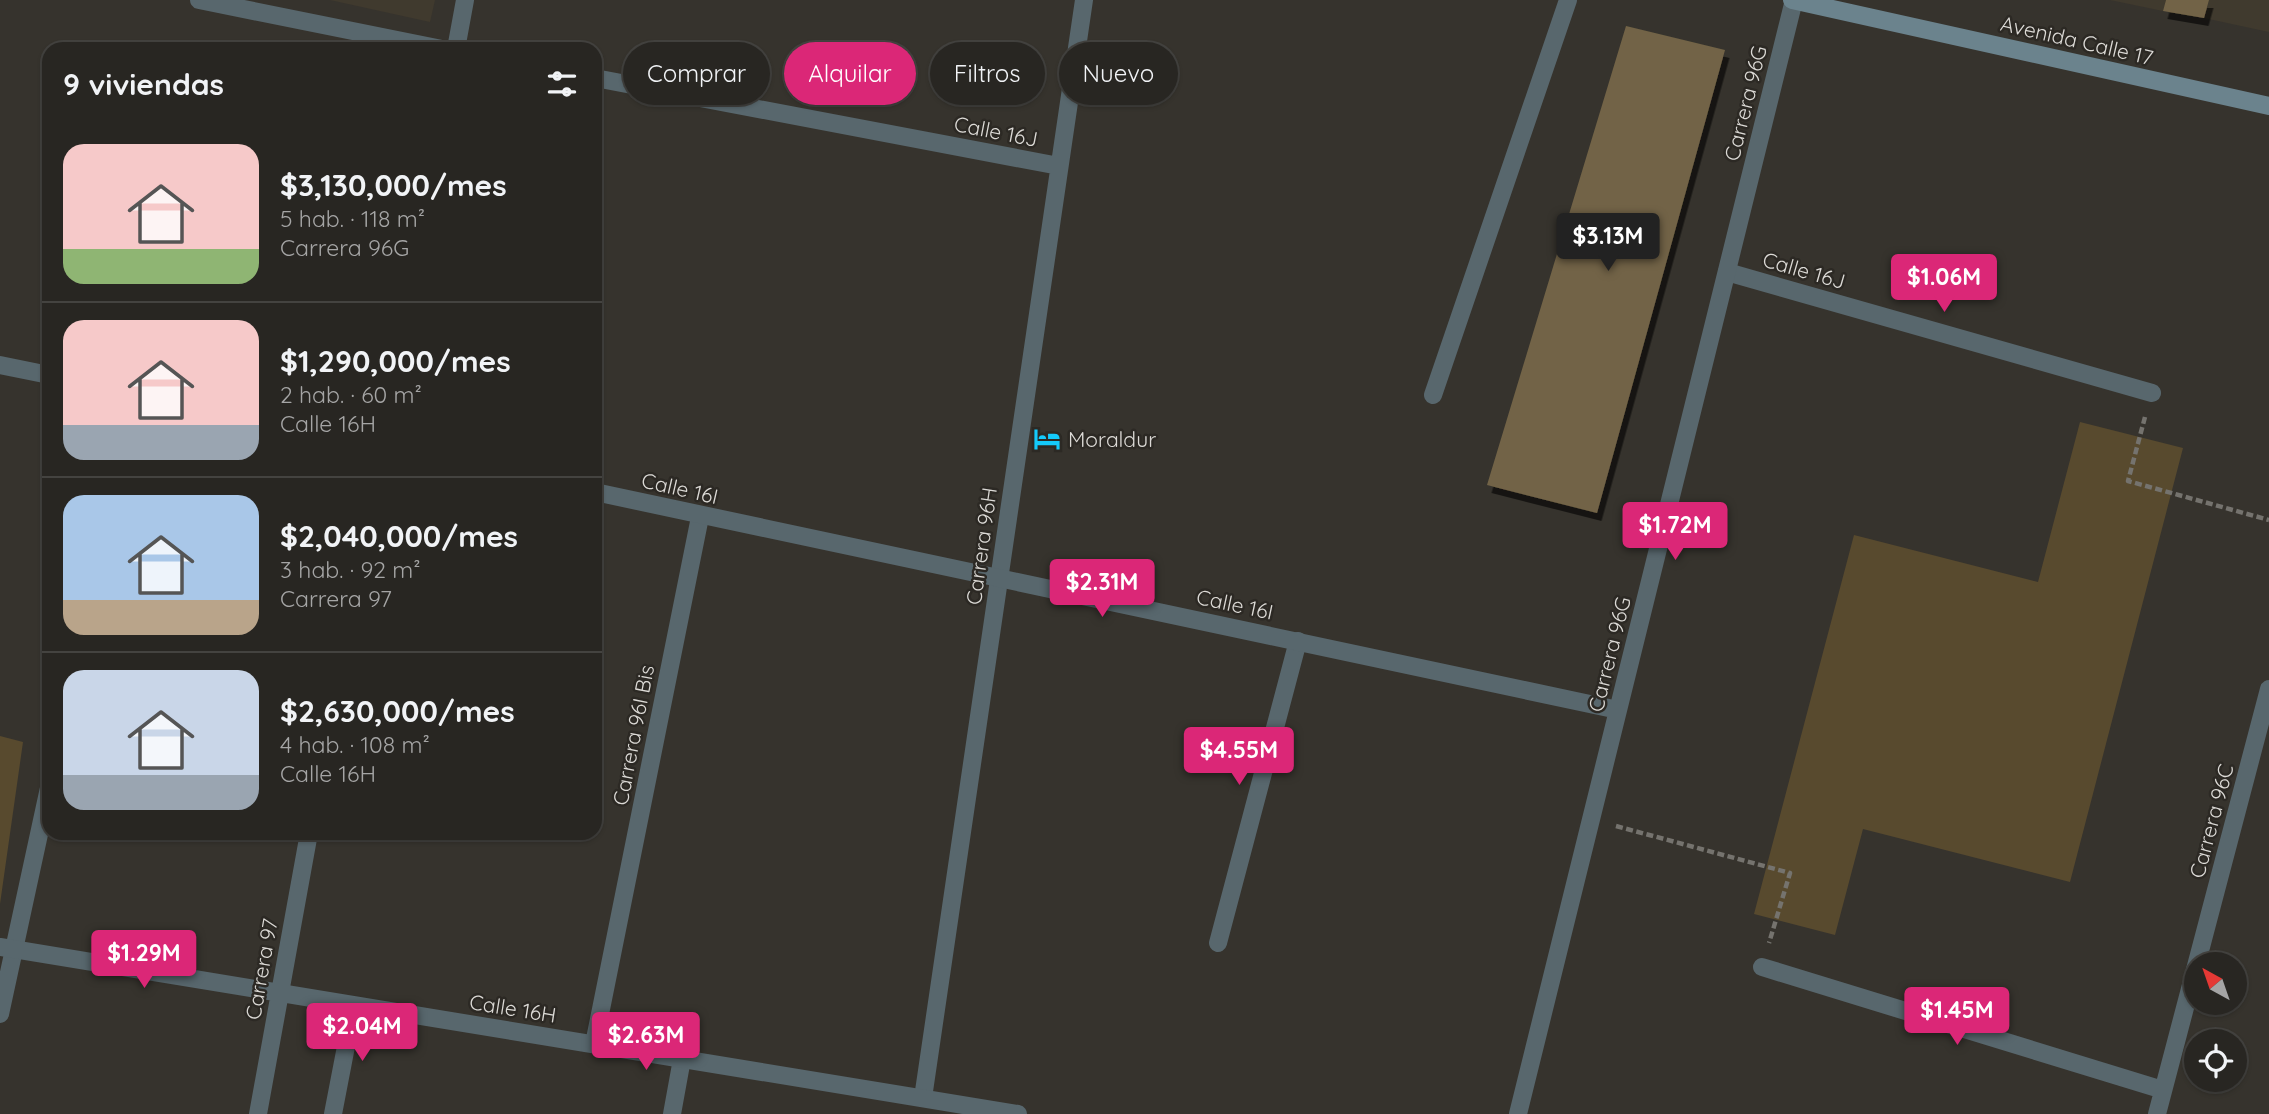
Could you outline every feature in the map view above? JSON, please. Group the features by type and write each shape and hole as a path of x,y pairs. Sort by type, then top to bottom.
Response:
{"main road":[{"name":"Avenida Calle 17","path":"1793,0 2269,106"}],"street":[{"path":"199,0 407,42"},
{"path":"457,42 465,0"},
{"name":"Carrera 96H","path":"923,1098 1083,0"},
{"path":"1433,395 1568,0"},
{"name":"Carrera 96G","path":"1518,1114 1793,0"},
{"name":"Calle 16J","path":"602,79 1059,166"},
{"name":"Calle 16J","path":"1727,272 2152,393"},
{"path":"0,365 42,374"},
{"name":"Calle 16I","path":"602,494 700,517 1618,710"},
{"name":"Carrera 96I Bis","path":"594,1044 700,517"},
{"path":"1218,943 1298,641"},
{"name":"Carrera 96C","path":"2157,1114 2269,689"},
{"path":"0,1014 7,948 42,815"},
{"name":"Carrera 97","path":"258,1114 308,840"},
{"name":"Calle 16H","path":"7,948 1018,1114"},
{"path":"1762,967 2163,1090"},
{"path":"333,1114 354,1005"},
{"path":"672,1114 681,1059"}],"path":[{"path":"2152,393 2128,481 2269,520"},
{"path":"1591,820 1790,873 1762,967"}],"shaded area":[{"path":"330,0 435,0 430,22"},
{"path":"2110,0 2166,0 2163,11"},
{"path":"2209,0 2269,0 2269,32 2204,18"},
{"path":"2080,422 2183,448 2070,882 1863,829 1835,935 1754,914 1854,535 2038,582"},
{"path":"0,736 23,742 0,904"}],"building":[{"path":"2166,0 2209,0 2204,18 2163,11"},
{"path":"1626,26 1725,50 1597,513 1487,485"}],"place":[{"name":"Moraldur","path":"1047,439"}]}
